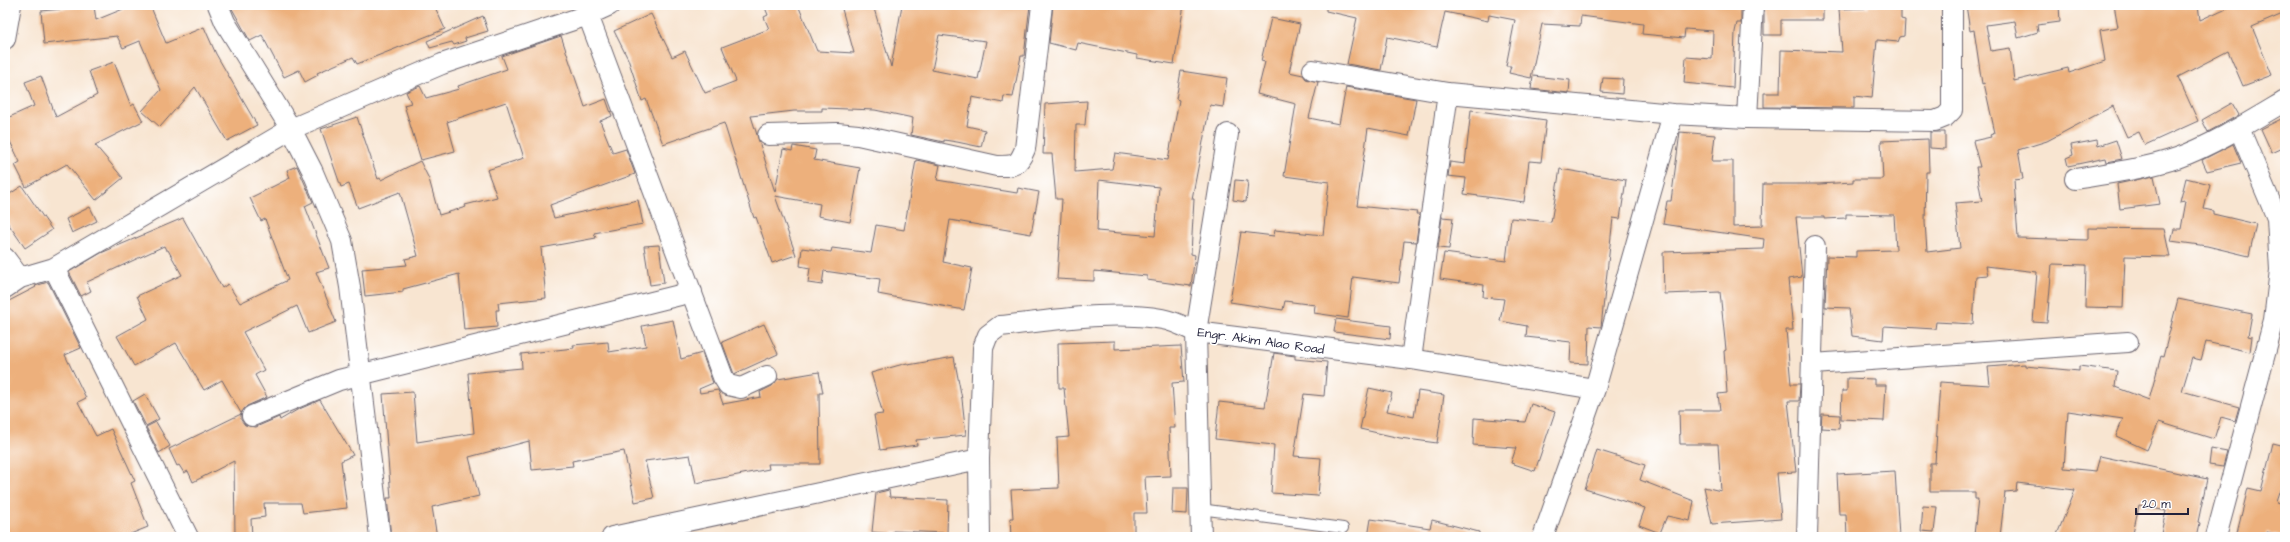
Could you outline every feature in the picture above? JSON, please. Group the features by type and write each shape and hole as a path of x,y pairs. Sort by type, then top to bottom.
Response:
{"street":[{"path":"5,39 11,5"},
{"path":"218,5 225,22 291,129 312,170 342,241 350,286 380,537"},
{"path":"5,258 13,283 54,268 291,129 442,64 588,15 610,5"},
{"path":"768,135 851,134 997,166 1013,166 1020,161 1025,149 1042,5"},
{"path":"1747,118 1753,5"},
{"path":"1313,70 1448,93 1673,114 1747,118 1935,122 1945,117 1952,110 1952,5"},
{"path":"588,15 723,377 728,385 741,388 767,376"},
{"path":"1411,359 1448,93"},
{"path":"2076,179 2140,168 2178,157 2239,128 2285,102"},
{"path":"1543,537 1595,389 1673,114"},
{"path":"2216,537 2274,320 2280,270 2276,218 2239,128"},
{"path":"1201,537 1196,332 1228,134"},
{"path":"1807,537 1813,364 1815,246"},
{"path":"54,268 188,537"},
{"path":"252,416 339,380 692,292"},
{"name":"Engr. Akim Alao Road","path":"980,537 979,459 983,348 988,335 1000,326 1111,316 1162,318 1178,323 1196,332 1411,359 1595,389"},
{"path":"1813,364 2128,342"},
{"path":"612,537 979,459"}],"lane":[{"path":"1200,509 1343,528"}],"building":[{"path":"133,5 150,5 166,43 204,27 216,54 257,125 227,141 195,87 160,127 142,111 161,90 140,41 123,48 117,36 44,44 41,11 94,6 96,20"},
{"path":"230,5 434,5 445,29 357,64 353,57 317,73 318,75 305,82 299,70 284,77 262,35 250,41"},
{"path":"764,5 798,5 817,51 854,53 842,9 854,5 873,5 891,67 902,5 1030,5 1024,56 1021,56 1013,97 1004,96 1003,103 972,97 967,126 985,130 981,147 944,140 944,142 911,135 913,118 875,110 822,108 822,111 794,111 751,116 775,192 783,149 792,151 793,146 816,150 814,160 860,168 850,222 818,216 820,204 775,196 796,255 772,263 756,217 754,218 724,123 663,144 646,99 642,101 628,59 614,31 651,14 672,57 685,51 705,93 736,81 722,47 769,29 764,17 768,15","holes":["939,35 986,41 978,79 932,70"]},
{"path":"1053,5 1184,5 1174,64 1137,58 1137,55 1078,43 1076,50 1049,43"},
{"path":"1326,5 1741,5 1741,23 1737,23 1735,32 1733,88 1684,83 1686,57 1712,59 1713,31 1685,29 1684,38 1642,34 1643,24 1581,16 1580,26 1542,24 1531,78 1509,73 1511,66 1506,66 1515,20 1489,15 1488,21 1445,12 1437,47 1387,37 1381,70 1347,64 1357,18 1326,11"},
{"path":"1764,5 1823,5 1823,20 1781,20 1781,35 1764,35"},
{"path":"1869,5 1901,5 1901,19 1905,20 1904,36 1900,37 1898,42 1877,40 1872,98 1854,96 1854,108 1764,107 1764,93 1780,93 1781,50 1842,52 1839,9 1868,8"},
{"path":"1966,5 2059,5 2060,22 2037,25 2038,32 2018,38 2015,21 1986,25 1991,51 2010,48 2014,81 2068,68 2069,73 2105,61 2100,30 2118,27 2114,5 2198,5 2200,20 2233,5 2285,5 2285,13 2252,27 2272,75 2243,86 2228,51 2178,77 2198,121 2145,145 2139,132 2127,137 2113,106 2047,141 2018,150 2023,179 2014,180 2018,238 2088,240 2088,228 2164,229 2170,257 2125,256 2123,308 2085,307 2086,265 2052,264 2047,323 2033,322 2037,272 1986,266 1988,275 1976,276 1973,324 1936,322 1935,329 1884,326 1883,340 1852,336 1849,308 1825,307 1827,256 1856,257 1856,251 1896,250 1894,215 1846,214 1846,218 1824,219 1824,217 1796,217 1802,277 1788,279 1793,330 1786,330 1791,384 1800,384 1799,401 1788,401 1796,472 1777,473 1781,519 1712,524 1704,487 1721,491 1718,444 1680,444 1679,410 1720,410 1718,394 1727,393 1724,351 1726,350 1720,292 1664,294 1663,252 1763,249 1764,239 1663,224 1667,201 1671,201 1680,132 1715,135 1712,161 1733,161 1733,227 1762,226 1763,184 1819,184 1853,182 1853,179 1883,179 1881,141 1928,139 1929,172 1926,172 1925,222 1927,252 1960,248 1955,203 1982,201 1976,167 1980,167 1973,141 1991,137 1990,135 1995,133 1984,83 1982,84 1974,30 1970,31"},
{"path":"483,16 488,31 465,38 466,41 454,45 452,42 430,48 427,41"},
{"path":"1271,18 1300,24 1289,72 1303,75 1306,79 1318,82 1309,118 1339,124 1346,87 1416,99 1409,136 1368,128 1357,206 1417,212 1416,214 1420,214 1416,242 1404,241 1399,283 1353,277 1348,318 1314,313 1315,305 1285,301 1283,310 1230,302 1241,232 1274,236 1275,230 1323,235 1329,182 1284,176 1296,104 1257,94 1265,62 1261,61"},
{"path":"561,36 585,107 606,99 612,116 600,121 613,153 626,149 635,174 550,205 554,218 638,200 643,224 594,233 596,238 541,248 546,298 498,303 499,310 496,310 497,327 464,330 459,274 403,289 403,292 365,296 362,269 407,265 405,259 418,256 400,192 358,208 349,184 341,187 321,129 357,117 378,179 380,178 381,180 420,161 429,179 439,215 466,207 465,205 497,197 487,170 524,158 506,102 447,122 455,151 421,160 404,105 411,103 406,92 420,86 426,98 459,89 458,86 507,69 502,56"},
{"path":"114,62 131,106 134,104 143,121 95,145 123,178 96,200 67,164 26,187 15,165 20,162 5,131 5,119 34,106 25,82 41,76 56,117 97,95 89,71"},
{"path":"1181,71 1227,78 1223,107 1210,105 1192,199 1194,199 1191,254 1195,255 1191,286 1147,280 1147,276 1094,271 1094,281 1057,279 1062,199 1056,199 1052,154 1043,154 1045,104 1087,101 1085,125 1076,125 1075,172 1112,169 1115,153 1168,160 1179,100 1176,99","holes":["1099,180 1159,187 1155,236 1097,231"]},
{"path":"1533,76 1570,80 1569,93 1531,89"},
{"path":"1603,78 1623,79 1622,94 1601,92"},
{"path":"2232,103 2239,115 2208,132 2202,120"},
{"path":"1471,110 1546,120 1541,162 1529,161 1524,202 1464,194 1466,178 1448,176 1450,162 1465,164"},
{"path":"2285,117 2285,147 2272,153 2261,129"},
{"path":"1930,132 1945,132 1945,149 1930,148"},
{"path":"2097,140 2098,146 2116,140 2122,159 2107,162 2106,158 2068,166 2066,158 2073,155 2071,145"},
{"path":"2233,144 2241,163 2207,171 2202,160"},
{"path":"916,160 940,165 937,180 1017,193 1018,188 1039,192 1031,234 950,220 943,262 972,268 964,310 878,294 880,279 824,271 822,285 808,283 810,268 800,266 802,248 831,252 832,248 871,253 876,225 904,230"},
{"path":"297,166 313,202 305,206 329,268 316,272 336,322 308,333 297,306 243,332 264,370 255,375 267,397 247,406 241,413 222,380 204,390 176,343 134,366 117,336 148,319 137,296 182,275 168,250 166,250 164,246 87,282 91,291 81,296 69,272 101,253 183,218 222,288 228,284 240,303 288,280 265,219 261,221 250,198 290,178 287,170"},
{"path":"1560,169 1626,180 1620,219 1613,218 1601,327 1589,326 1588,364 1570,363 1571,342 1526,337 1527,326 1500,321 1504,299 1483,297 1484,285 1440,279 1444,253 1506,261 1511,218 1551,222"},
{"path":"2154,176 2160,204 2120,209 2117,184"},
{"path":"2186,178 2210,184 2204,209 2213,211 2213,214 2256,224 2249,256 2207,246 2171,241 2174,229 2181,229 2186,201 2180,202"},
{"path":"1235,180 1248,181 1246,202 1233,200"},
{"path":"22,186 52,230 25,248 5,219 5,197"},
{"path":"90,207 97,221 72,233 66,219"},
{"path":"1442,217 1453,218 1449,249 1438,248"},
{"path":"659,245 664,283 650,285 644,246"},
{"path":"48,282 81,348 65,355 86,398 78,402 96,436 111,429 135,481 131,483 148,527 123,537 5,537 5,303 36,287 35,286"},
{"path":"2178,299 2252,314 2248,336 2252,337 2250,352 2206,342 2201,360 2192,358 2182,391 2239,407 2235,421 2221,417 2214,439 2159,422 2147,450 2116,436 2123,419 2068,411 2064,468 2096,471 2100,456 2207,479 2198,522 2200,523 2197,537 2160,537 2166,511 2139,505 2132,537 2056,537 2075,490 2017,483 2016,491 2005,492 2000,537 1974,535 1978,499 1975,499 1975,492 1930,492 1930,463 1935,463 1940,382 1990,385 1988,367 2025,364 2025,366 2079,371 2079,366 2117,371 2115,387 2149,400 2161,356 2163,357"},
{"path":"1336,319 1391,326 1390,339 1334,332"},
{"path":"673,320 681,359 702,353 713,383 699,389 700,393 718,390 723,404 761,397 760,392 772,386 778,379 819,372 823,393 819,393 820,464 768,464 769,469 696,483 690,455 645,461 654,498 635,502 624,451 572,461 573,466 532,470 529,441 469,457 479,496 432,507 437,537 391,537 387,498 391,498 383,394 413,392 417,442 474,433 468,373 522,368 521,354 574,348 573,345 608,342 609,352 646,346 642,326"},
{"path":"764,324 778,354 734,374 722,342"},
{"path":"1115,341 1115,349 1181,346 1184,382 1172,383 1175,428 1169,428 1171,476 1145,477 1147,513 1134,513 1134,537 1011,537 1010,518 1013,518 1011,490 1059,488 1057,438 1069,437 1064,388 1059,388 1058,343"},
{"path":"1274,353 1295,356 1295,359 1327,362 1324,396 1304,394 1294,456 1321,458 1318,496 1271,493 1274,445 1215,439 1219,402 1265,407"},
{"path":"954,357 962,399 966,435 916,440 917,445 880,450 874,415 883,414 871,373 907,363 908,365"},
{"path":"1847,378 1874,379 1874,385 1886,385 1884,421 1841,419 1842,391 1847,391"},
{"path":"1369,388 1392,393 1387,411 1414,417 1418,391 1444,395 1437,443 1400,438 1360,429"},
{"path":"145,394 159,419 146,426 133,401"},
{"path":"320,400 353,455 341,461 347,508 303,513 301,503 264,503 265,517 251,519 252,537 235,537 234,461 193,482 188,471 184,473 179,465 177,466 169,449 241,414 241,420 245,425 256,427 279,417 280,420 297,410"},
{"path":"1531,404 1555,412 1535,471 1511,463 1516,448 1473,445 1474,418 1525,422"},
{"path":"1822,414 1840,415 1839,429 1821,428"},
{"path":"156,422 170,446 159,453 146,427"},
{"path":"2273,443 2285,446 2285,475 2276,502 2285,505 2285,537 2267,532 2265,537 2236,537 2248,488 2261,491"},
{"path":"2211,449 2227,452 2223,467 2209,465"},
{"path":"1597,450 1645,465 1640,480 1694,501 1690,521 1667,516 1660,533 1639,525 1645,508 1585,489"},
{"path":"1895,471 1899,537 1847,537 1846,514 1839,514 1837,474"},
{"path":"1173,488 1188,488 1187,514 1172,513"},
{"path":"889,490 890,497 948,500 947,533 893,531 893,534 872,532 876,493"},
{"path":"1923,506 1937,507 1934,532 1921,531"},
{"path":"1371,519 1430,528 1432,520 1479,532 1479,537 1368,537"}]}
